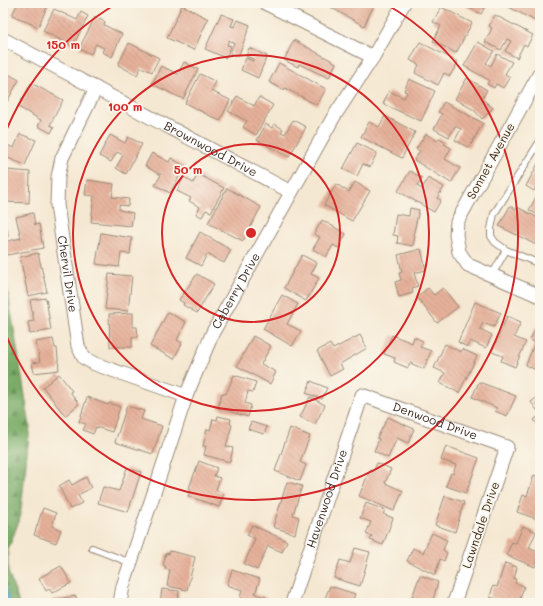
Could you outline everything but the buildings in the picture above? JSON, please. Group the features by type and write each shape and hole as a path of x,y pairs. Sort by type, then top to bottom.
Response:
{"street":[{"path":"265,3 373,56"},
{"name":"Ceberry Drive","path":"120,603 131,563 186,396 213,332 333,118 373,56 404,3"},
{"name":"Brownwood Drive","path":"3,39 291,192"},
{"name":"Sonnet Avenue","path":"492,275 468,265 460,252 456,235 457,222 540,73"},
{"name":"Chervil Drive","path":"96,88 62,158 58,177 57,205 78,346 84,358 95,364 186,396"},
{"path":"492,275 540,296"},
{"name":"Denwood Drive","path":"362,395 507,447"},
{"name":"Havenwood Drive","path":"292,603 362,395"},
{"name":"Lawndale Drive","path":"454,603 507,447"}],"lane":[{"path":"540,141 494,214 491,236 495,242 506,250 540,264"},
{"path":"492,275 506,250"},
{"path":"92,548 131,563"}],"green space":[{"path":"3,263 30,426 20,518 8,550 8,572 19,603 3,603"}],"waterway":[{"path":"3,583 8,603"}]}
